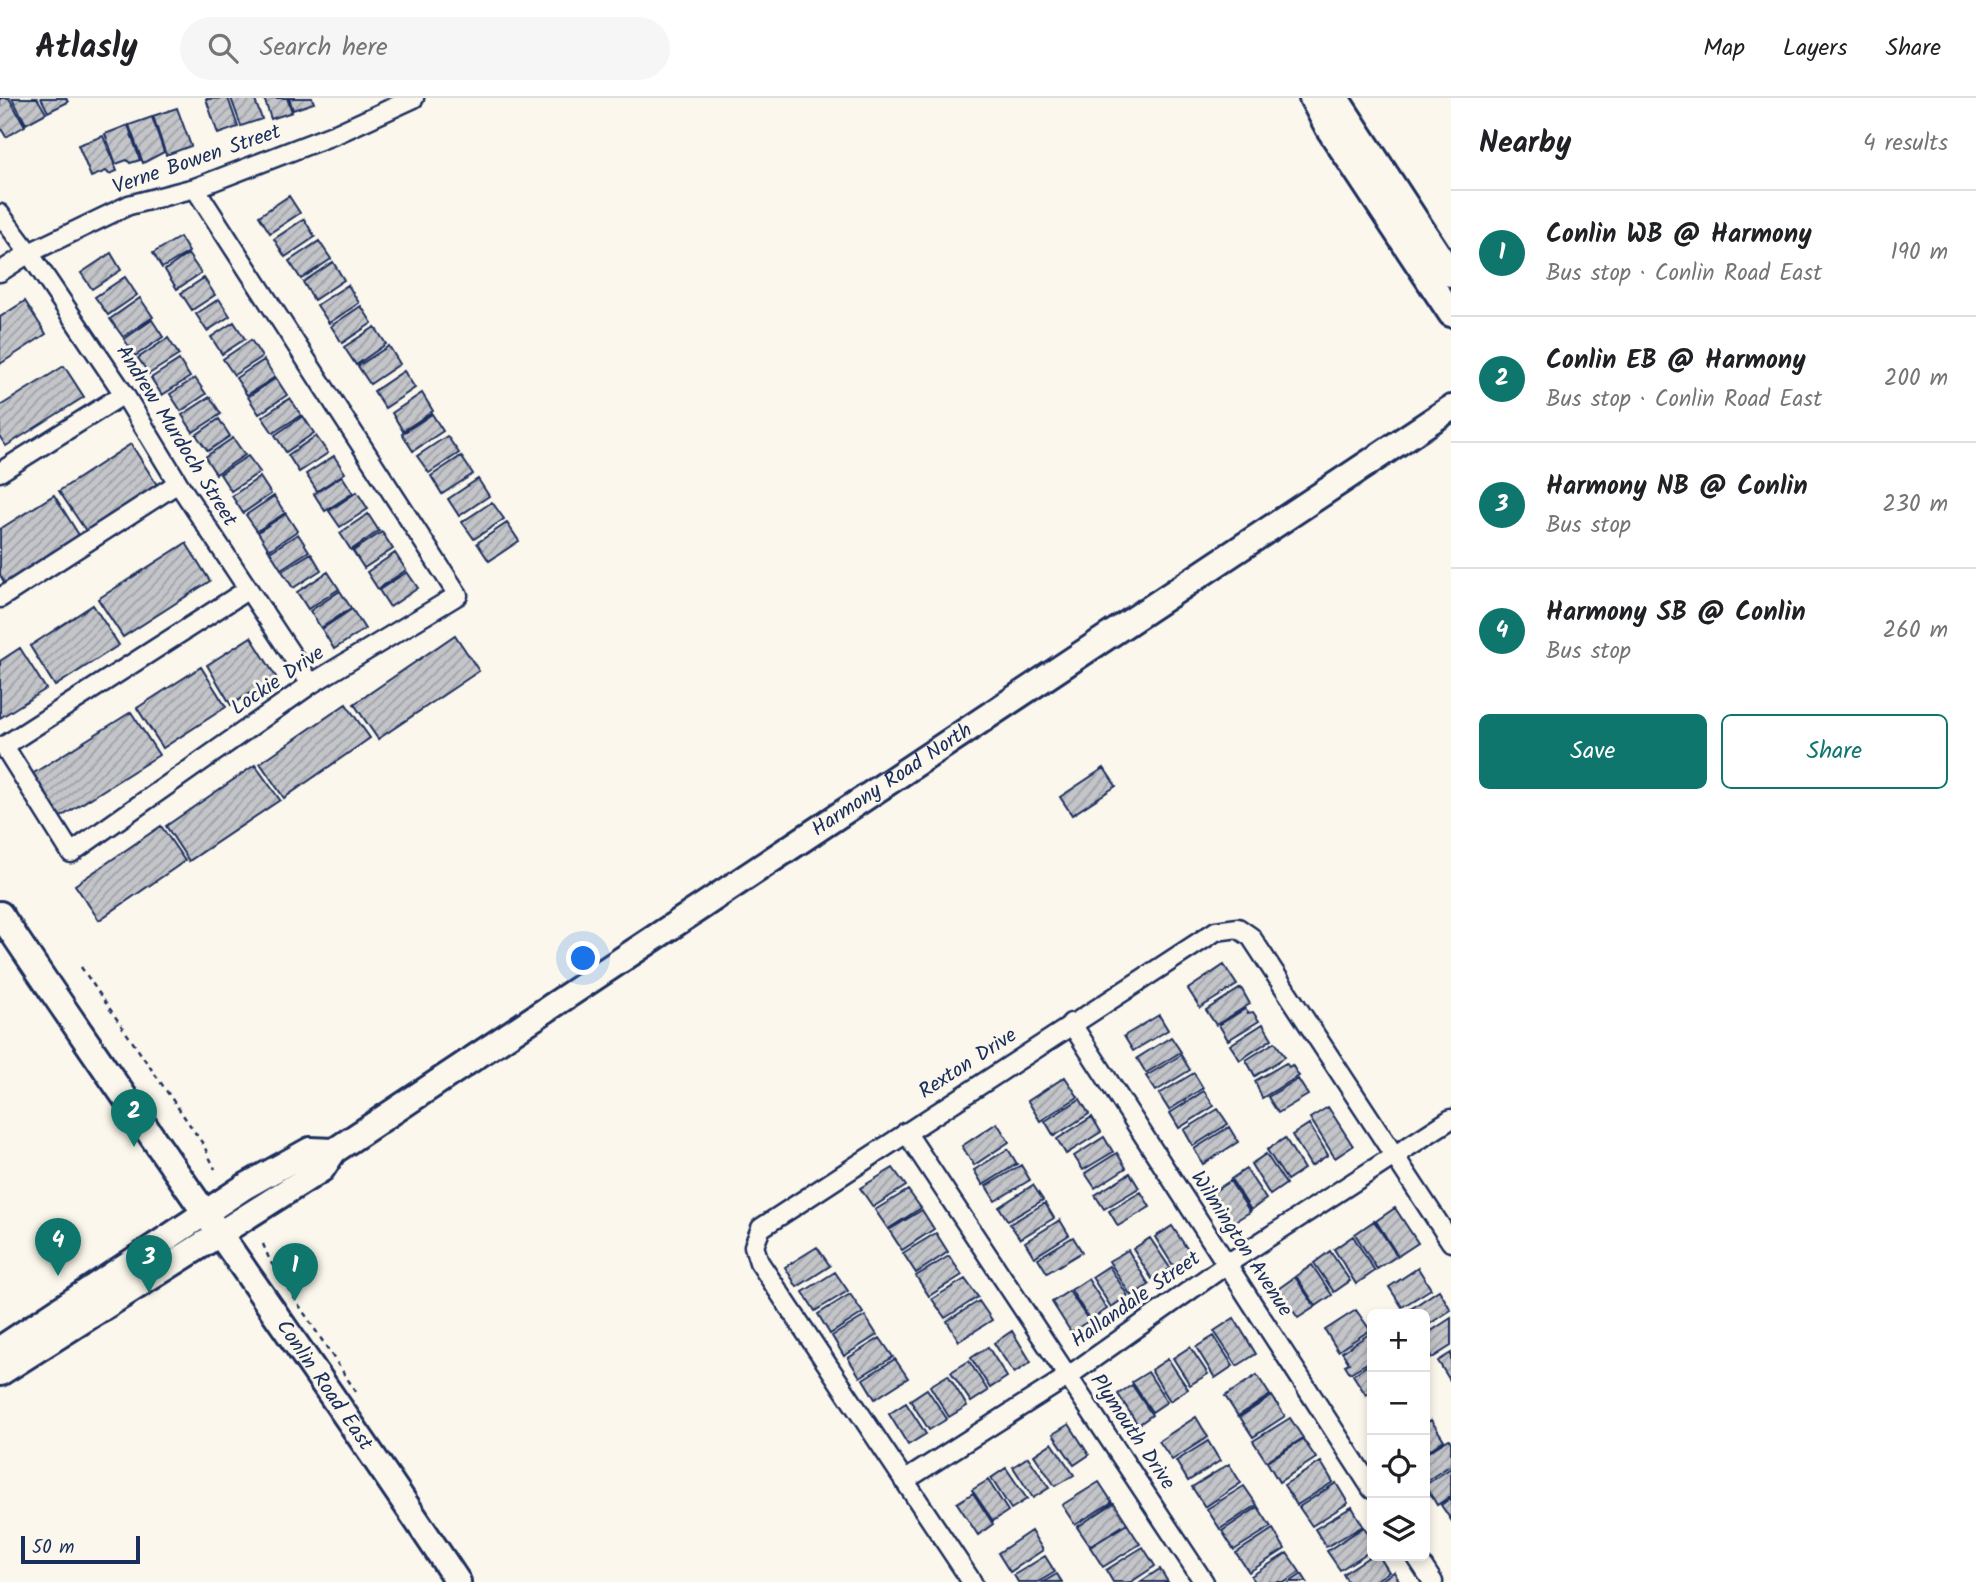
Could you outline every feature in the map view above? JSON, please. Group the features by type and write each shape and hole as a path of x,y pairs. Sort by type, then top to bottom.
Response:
{"main road":[{"path":"1311,98 1451,314"},
{"path":"1336,98 1451,274"},
{"name":"Harmony Road North","path":"0,1373 322,1170 334,1151 1451,408"},
{"name":"Conlin Road East","path":"0,914 92,1052 221,1233 458,1582"},
{"name":"Harmony Road North","path":"0,1349 206,1212 310,1150 334,1151"}],"street":[{"name":"Verne Bowen Street","path":"0,272 29,253 130,205 195,188 338,133 414,98"},
{"name":"Lockie Drive","path":"195,188 458,595 311,684 71,853 4,746 247,590"},
{"name":"Andrew Murdoch Street","path":"0,214 124,394 178,484 311,684"},
{"path":"0,472 124,394"},
{"path":"0,598 178,484"},
{"name":"Rexton Drive","path":"972,1582 759,1262 754,1245 761,1228 1071,1023 1216,931 1238,928 1251,937 1451,1242"},
{"name":"Wilmington Avenue","path":"1071,1023 1367,1481"},
{"name":"Hallandale Street","path":"904,1480 1067,1377 1227,1264 1451,1119"},
{"name":"Plymouth Drive","path":"906,1132 1204,1582"},
{"path":"1419,1561 1433,1582"}],"path":[{"path":"81,967 203,1144 215,1170"},
{"path":"263,1244 270,1261 359,1396"}],"building":[{"path":"0,98 9,98 25,126 6,137 0,127"},
{"path":"12,98 37,98 46,113 26,124"},
{"path":"41,98 66,98 68,102 48,112"},
{"path":"228,98 238,127 218,134 206,99"},
{"path":"231,98 254,98 262,119 241,126"},
{"path":"264,98 287,98 292,112 271,119"},
{"path":"289,98 312,98 314,103 293,110"},
{"path":"177,108 191,146 166,155 153,116"},
{"path":"152,117 164,152 143,163 129,125"},
{"path":"128,125 140,160 130,163 127,160 116,164 105,134"},
{"path":"103,136 117,171 109,174 106,171 91,177 78,145"},
{"path":"289,196 300,213 270,233 259,216"},
{"path":"304,219 315,237 285,257 274,239"},
{"path":"180,237 189,252 162,268 153,253"},
{"path":"319,241 331,259 301,279 289,261"},
{"path":"111,253 121,270 92,289 81,273"},
{"path":"188,254 201,273 177,289 165,270"},
{"path":"333,262 344,280 314,300 303,282"},
{"path":"125,277 137,295 108,315 95,297"},
{"path":"204,278 215,295 192,310 181,293"},
{"path":"348,285 359,303 329,323 317,305"},
{"path":"140,298 153,317 123,337 110,319"},
{"path":"219,299 230,316 207,331 196,314"},
{"path":"25,301 46,334 0,364 0,317"},
{"path":"361,306 372,323 342,343 331,326"},
{"path":"152,320 163,337 135,356 124,339"},
{"path":"234,322 245,339 222,354 211,337"},
{"path":"375,327 386,344 356,365 344,347"},
{"path":"168,338 179,355 149,374 138,358"},
{"path":"251,340 262,357 234,375 223,359"},
{"path":"389,346 400,364 370,384 358,366"},
{"path":"179,360 190,377 162,395 151,378"},
{"path":"264,360 275,377 247,395 236,378"},
{"path":"64,366 84,397 6,446 0,437 0,406"},
{"path":"404,371 415,388 385,408 374,391"},
{"path":"195,378 206,394 181,411 170,394"},
{"path":"276,378 287,395 259,414 248,397"},
{"path":"422,393 433,411 403,431 392,413"},
{"path":"210,397 221,414 193,432 182,415"},
{"path":"290,398 301,415 273,433 262,417"},
{"path":"432,414 443,431 413,451 402,434"},
{"path":"303,416 314,433 286,452 275,435"},
{"path":"219,419 230,436 208,451 196,435"},
{"path":"316,436 328,453 299,472 288,455"},
{"path":"447,436 459,453 429,473 417,456"},
{"path":"233,438 245,455 216,474 205,457"},
{"path":"131,444 157,485 86,531 59,491"},
{"path":"248,456 260,472 231,491 220,474"},
{"path":"334,456 345,473 317,491 306,474"},
{"path":"461,456 473,474 442,494 431,476"},
{"path":"342,476 353,493 325,511 314,494"},
{"path":"260,477 271,494 243,513 232,496"},
{"path":"478,479 489,496 459,516 448,499"},
{"path":"357,492 368,509 340,527 329,511"},
{"path":"54,495 82,540 7,587 0,575 0,529"},
{"path":"274,496 285,513 257,531 246,515"},
{"path":"492,502 504,519 474,539 462,522"},
{"path":"286,514 297,531 269,550 258,532"},
{"path":"368,514 379,531 351,550 340,533"},
{"path":"507,523 519,541 489,561 477,543"},
{"path":"382,532 393,549 364,568 353,551"},
{"path":"298,534 309,551 281,569 270,552"},
{"path":"186,543 210,581 123,637 98,599"},
{"path":"311,553 321,570 293,588 282,571"},
{"path":"395,553 406,570 378,589 367,572"},
{"path":"328,572 339,589 308,609 297,592"},
{"path":"407,572 418,588 390,607 379,590"},
{"path":"340,591 351,608 321,628 310,611"},
{"path":"93,605 119,645 55,686 30,646"},
{"path":"352,609 365,629 334,649 322,629"},
{"path":"455,635 479,671 378,739 354,704"},
{"path":"251,637 276,677 231,705 207,665"},
{"path":"20,648 46,689 0,718 0,661"},
{"path":"201,667 226,707 163,748 137,708"},
{"path":"346,704 370,738 284,798 260,763"},
{"path":"131,712 159,755 56,820 29,776"},
{"path":"255,765 280,800 189,861 166,826"},
{"path":"1104,768 1116,786 1072,815 1060,797"},
{"path":"161,826 185,861 99,920 75,885"},
{"path":"1224,965 1237,985 1200,1008 1188,989"},
{"path":"1241,988 1250,1004 1216,1025 1206,1010"},
{"path":"1245,1009 1248,1013 1253,1012 1259,1021 1228,1040 1219,1025"},
{"path":"1159,1015 1168,1030 1133,1051 1124,1036"},
{"path":"1263,1024 1272,1039 1240,1060 1230,1045"},
{"path":"1171,1037 1181,1052 1146,1073 1137,1058"},
{"path":"1275,1042 1285,1057 1255,1076 1246,1060"},
{"path":"1181,1055 1190,1070 1156,1091 1146,1076"},
{"path":"1286,1063 1289,1067 1292,1065 1299,1076 1262,1098 1255,1081"},
{"path":"1194,1073 1203,1088 1169,1110 1159,1094"},
{"path":"1065,1077 1078,1097 1040,1121 1028,1101"},
{"path":"1298,1079 1308,1095 1278,1113 1268,1097"},
{"path":"1204,1091 1214,1106 1179,1128 1170,1113"},
{"path":"1080,1099 1089,1114 1054,1136 1045,1121"},
{"path":"1328,1107 1353,1146 1335,1158 1310,1118"},
{"path":"1218,1109 1228,1124 1193,1146 1184,1130"},
{"path":"1092,1117 1101,1132 1066,1154 1057,1139"},
{"path":"997,1123 1009,1142 974,1165 962,1146"},
{"path":"1309,1124 1328,1155 1311,1166 1292,1135"},
{"path":"1229,1127 1238,1142 1203,1164 1194,1149"},
{"path":"1104,1137 1113,1152 1083,1170 1074,1156"},
{"path":"1285,1138 1304,1169 1287,1180 1267,1150"},
{"path":"1008,1149 1017,1164 983,1185 974,1170"},
{"path":"1117,1153 1126,1168 1095,1188 1085,1173"},
{"path":"1266,1154 1286,1184 1270,1195 1251,1164"},
{"path":"1021,1165 1030,1180 995,1201 986,1186"},
{"path":"893,1168 906,1186 873,1207 860,1188"},
{"path":"1246,1169 1266,1199 1251,1210 1231,1179"},
{"path":"1130,1173 1139,1188 1104,1209 1095,1195"},
{"path":"1230,1181 1250,1212 1232,1223 1213,1192"},
{"path":"1033,1185 1043,1200 1008,1221 999,1207"},
{"path":"908,1190 921,1208 888,1229 875,1210"},
{"path":"1141,1192 1150,1207 1118,1226 1109,1211"},
{"path":"1045,1203 1054,1218 1020,1239 1010,1224"},
{"path":"1395,1208 1418,1243 1398,1256 1376,1221"},
{"path":"922,1210 934,1229 902,1250 889,1230"},
{"path":"1060,1220 1069,1235 1034,1257 1025,1242"},
{"path":"1374,1221 1397,1256 1377,1269 1355,1234"},
{"path":"1172,1226 1192,1256 1174,1267 1155,1237"},
{"path":"936,1233 948,1252 916,1273 903,1253"},
{"path":"1353,1236 1375,1271 1356,1284 1334,1249"},
{"path":"1073,1237 1082,1252 1047,1273 1038,1258"},
{"path":"1150,1238 1170,1268 1152,1279 1133,1249"},
{"path":"817,1247 830,1266 797,1287 785,1267"},
{"path":"1128,1250 1149,1285 1131,1296 1109,1261"},
{"path":"1330,1251 1350,1281 1334,1292 1314,1263"},
{"path":"949,1256 962,1275 929,1296 916,1276"},
{"path":"1312,1265 1332,1295 1316,1306 1296,1276"},
{"path":"1109,1266 1128,1296 1111,1307 1092,1277"},
{"path":"1418,1268 1431,1289 1402,1307 1389,1287"},
{"path":"835,1272 848,1291 815,1311 803,1292"},
{"path":"1295,1277 1315,1307 1298,1318 1278,1289"},
{"path":"965,1279 978,1297 945,1318 932,1299"},
{"path":"1088,1279 1107,1309 1090,1320 1071,1290"},
{"path":"1439,1290 1451,1310 1430,1324 1430,1309 1410,1309"},
{"path":"1069,1291 1089,1321 1071,1332 1052,1302"},
{"path":"850,1294 863,1313 830,1334 818,1314"},
{"path":"979,1301 992,1320 959,1341 947,1321"},
{"path":"1356,1310 1367,1326 1367,1332 1338,1351 1325,1330"},
{"path":"865,1316 877,1335 844,1356 832,1336"},
{"path":"1234,1318 1256,1354 1237,1366 1214,1331"},
{"path":"1451,1318 1451,1346 1432,1358 1430,1355 1430,1332"},
{"path":"1012,1331 1031,1362 1014,1373 994,1343"},
{"path":"1367,1335 1367,1363 1350,1373 1345,1365 1349,1363 1342,1352"},
{"path":"1214,1336 1233,1366 1215,1378 1196,1347"},
{"path":"880,1338 893,1357 860,1377 848,1358"},
{"path":"988,1347 1007,1377 990,1388 971,1358"},
{"path":"1190,1347 1208,1374 1190,1385 1173,1358"},
{"path":"1451,1353 1451,1382 1438,1361"},
{"path":"895,1359 908,1378 875,1399 863,1379"},
{"path":"1168,1359 1188,1389 1170,1401 1151,1370"},
{"path":"969,1361 988,1391 971,1402 951,1372"},
{"path":"1367,1365 1367,1394 1366,1395 1353,1375"},
{"path":"1148,1372 1167,1402 1152,1412 1132,1382"},
{"path":"948,1375 967,1406 949,1417 930,1386"},
{"path":"1257,1375 1270,1395 1238,1416 1225,1396"},
{"path":"1132,1385 1152,1415 1138,1425 1118,1394"},
{"path":"927,1389 947,1419 929,1430 910,1400"},
{"path":"1272,1396 1285,1416 1253,1437 1240,1417"},
{"path":"906,1403 926,1434 908,1445 889,1414"},
{"path":"1196,1417 1208,1437 1172,1460 1159,1441"},
{"path":"1290,1418 1303,1438 1266,1461 1253,1441"},
{"path":"1430,1421 1444,1440 1430,1450 1430,1435"},
{"path":"1069,1424 1089,1455 1074,1465 1053,1434"},
{"path":"1303,1439 1316,1458 1279,1482 1267,1462"},
{"path":"1449,1439 1451,1442 1451,1465 1430,1479 1430,1451"},
{"path":"1208,1441 1220,1461 1188,1481 1176,1461"},
{"path":"1052,1443 1074,1475 1055,1486 1034,1455"},
{"path":"1028,1457 1049,1488 1033,1498 1013,1467"},
{"path":"1321,1462 1333,1482 1297,1505 1284,1485"},
{"path":"1229,1464 1241,1483 1205,1507 1192,1487"},
{"path":"1006,1468 1027,1499 1011,1509 991,1478"},
{"path":"1451,1468 1451,1496 1437,1505 1430,1493 1430,1482"},
{"path":"988,1480 1008,1511 993,1521 972,1490"},
{"path":"1099,1482 1112,1502 1075,1525 1062,1505"},
{"path":"1336,1483 1348,1503 1312,1526 1299,1507"},
{"path":"1244,1486 1257,1505 1220,1529 1207,1509"},
{"path":"973,1493 993,1524 978,1535 957,1503"},
{"path":"1451,1498 1451,1520 1441,1505"},
{"path":"1114,1503 1127,1523 1090,1546 1077,1527"},
{"path":"1258,1507 1271,1527 1234,1550 1222,1531"},
{"path":"1352,1507 1363,1526 1326,1547 1315,1529"},
{"path":"1127,1524 1140,1544 1103,1567 1090,1547"},
{"path":"1364,1527 1367,1532 1367,1553 1340,1570 1327,1551"},
{"path":"1273,1529 1285,1549 1249,1572 1236,1553"},
{"path":"1031,1531 1043,1550 1010,1572 998,1553"},
{"path":"1143,1547 1155,1566 1131,1582 1113,1582 1106,1570"},
{"path":"1287,1553 1300,1572 1285,1582 1254,1582 1251,1576"},
{"path":"1045,1556 1055,1572 1038,1582 1018,1582 1014,1575"},
{"path":"1367,1558 1367,1561 1382,1561 1389,1572 1373,1582 1348,1582 1343,1574"},
{"path":"1160,1569 1168,1582 1140,1582"},
{"path":"1394,1572 1400,1582 1378,1582"},
{"path":"1057,1574 1062,1582 1043,1582"},
{"path":"1302,1574 1307,1582 1290,1582"}],"place":[{"name":"Conlin EB @ Harmony","path":"134,1147"},
{"name":"Harmony SB @ Conlin","path":"58,1276"},
{"name":"Harmony NB @ Conlin","path":"149,1293"},
{"name":"Conlin WB @ Harmony","path":"295,1301"}]}
